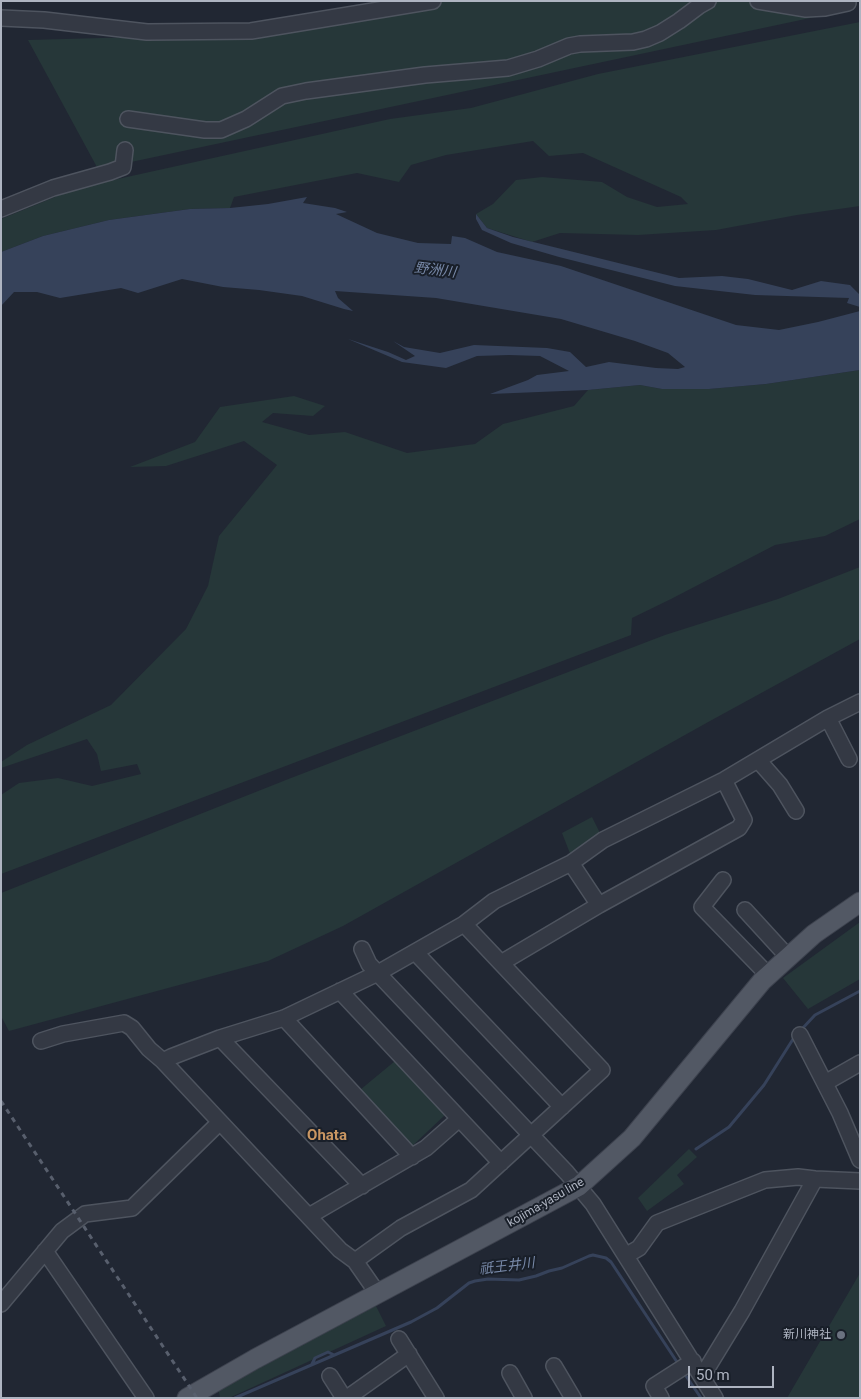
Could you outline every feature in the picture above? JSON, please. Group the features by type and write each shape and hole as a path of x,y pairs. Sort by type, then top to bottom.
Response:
{"main road":[{"name":"kojima-yasu line","path":"187,1398 255,1359 579,1186 632,1138 762,980 814,934 860,902"}],"street":[{"path":"128,119 205,130 221,130 246,119 282,96 425,75 508,68 538,59 569,46 634,42 646,39 660,33 708,1"},
{"path":"758,1 806,10 848,3"},
{"path":"1,18 44,20 147,32 251,31 424,2"},
{"path":"1,209 52,188 123,167 125,150"},
{"path":"163,1061 220,1038 284,1018 378,973 464,924 494,901 571,863 603,840 724,780 828,718 860,702"},
{"path":"828,718 849,759"},
{"path":"758,760 780,785 796,811"},
{"path":"501,963 599,905 739,828 744,820 724,780"},
{"path":"571,863 599,905"},
{"path":"723,880 702,907 768,975"},
{"path":"745,910 788,957"},
{"path":"355,1261 401,1228 471,1190 602,1070 464,924"},
{"path":"362,949 369,964 579,1186 627,1256 685,1366 703,1379 715,1398"},
{"path":"415,952 562,1107"},
{"path":"340,991 501,1162"},
{"path":"284,1018 412,1157"},
{"path":"41,1041 63,1034 124,1023 132,1028 149,1049 163,1061 340,1250 355,1261 378,1294"},
{"path":"800,1036 840,1113 860,1160"},
{"path":"220,1038 362,1186"},
{"path":"825,1083 860,1063"},
{"path":"309,1216 426,1148 459,1118"},
{"path":"1,1304 62,1231 85,1214 132,1208 220,1122"},
{"path":"627,1256 639,1248 657,1223 765,1180 798,1176 815,1179 860,1181"},
{"path":"703,1379 706,1370 742,1311 815,1179"},
{"path":"45,1251 146,1398"},
{"path":"399,1339 436,1398"},
{"path":"330,1376 346,1398 409,1354"},
{"path":"554,1366 573,1398"},
{"path":"661,1398 654,1386 685,1366"},
{"path":"510,1373 524,1398"}],"shaded area":[{"path":"442,1 812,1 815,17 98,169 28,40 249,34"},
{"path":"860,22 860,206 716,230 638,235 560,233 532,242 487,228 476,214 493,204 516,180 542,177 602,182 627,197 657,207 688,204 681,197 583,153 549,156 533,141 446,155 411,165 399,182 357,173 234,197 230,208 190,209 109,220 43,236 1,252 1,219 77,188 390,119 471,108 598,74"},
{"path":"860,370 860,519 825,536 775,545 632,618 631,635 1,874 1,795 19,783 58,778 92,786 141,774 137,764 101,771 97,754 87,739 1,768 1,762 27,745 111,705 186,629 208,586 219,536 277,465 244,441 166,466 130,467 195,442 220,407 294,396 325,406 313,416 273,413 262,422 309,435 345,432 407,453 475,444 503,424 574,406 588,390 640,385 662,389 709,389 766,384"},
{"path":"860,567 860,639 343,926 268,961 9,1031 1,1016 1,893 291,778 665,635 778,599"},
{"path":"592,817 603,839 571,856 562,833"},
{"path":"860,922 860,979 808,1009 783,978"},
{"path":"395,1061 445,1115 410,1148 360,1090"},
{"path":"689,1149 697,1157 677,1175 684,1184 647,1211 638,1198"},
{"name":"新川神社","path":"860,1273 860,1398 787,1398"},
{"path":"376,1306 386,1326 229,1398 220,1398 218,1386"}],"water":[{"name":"野洲川","path":"307,197 303,203 335,208 347,212 336,214 377,233 418,243 451,244 452,236 465,238 497,252 561,266 736,325 779,330 860,311 860,370 766,384 709,389 662,389 640,385 588,390 490,394 537,375 569,371 540,356 477,356 446,368 402,362 348,339 406,360 415,356 393,341 404,347 440,353 474,345 547,348 570,352 586,367 609,362 656,368 678,369 685,367 668,353 561,319 436,298 335,291 338,298 353,311 302,296 223,287 182,279 138,293 121,288 60,298 37,292 14,292 1,306 1,252 43,236 109,220 190,209 230,208 268,204"},
{"path":"476,214 487,228 513,237 679,278 722,276 748,279 792,290 821,281 850,285 860,295 860,307 847,303 849,298 755,295 675,286 511,243 482,230 476,219"}],"waterway":[{"path":"801,1030 815,1015 860,991"},
{"path":"696,1149 729,1127 764,1085 795,1036"},
{"name":"祇王井川","path":"235,1398 411,1322 437,1308 469,1283 488,1279 519,1280 562,1268 593,1255 606,1258 611,1262 679,1365"},
{"path":"312,1364 315,1358 328,1352 334,1355"},
{"name":"祇王井川","path":"684,1373 701,1398"}],"railway":[{"path":"1,1101 197,1398"}],"place":[{"name":"新川神社","path":"841,1335"}],"district":[{"name":"Ohata","path":"327,1136"}]}
